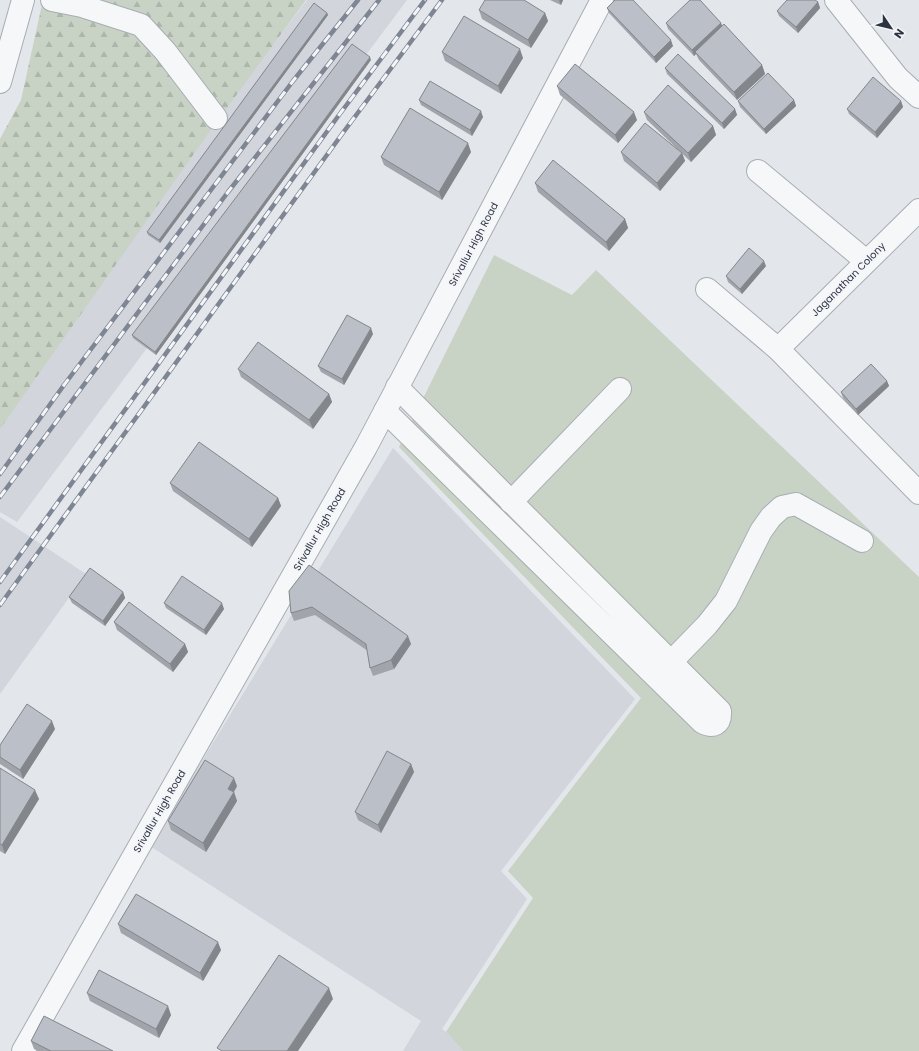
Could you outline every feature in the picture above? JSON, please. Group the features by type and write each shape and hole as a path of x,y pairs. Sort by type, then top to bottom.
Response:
{"street":[{"path":"0,82 23,0"},
{"path":"52,0 82,6 141,24 165,51 216,118"},
{"name":"Srivallur High Road","path":"23,1051 358,461 602,0"},
{"path":"836,0 898,78 919,97"},
{"path":"758,171 866,261"},
{"name":"Jaganathan Colony","path":"778,349 919,210"},
{"path":"707,289 778,349 919,493"},
{"path":"385,411 702,722 708,725 714,725 717,722 720,716 720,711 397,388"},
{"path":"511,502 620,389"},
{"path":"671,662 707,625 726,602 761,531 771,517 782,507 796,504 862,541"}],"shaded area":[{"path":"307,0 407,0 17,522 0,512 0,404"},
{"path":"393,448 635,699 501,871 527,899 442,1029 463,1051 403,1051 421,1021 150,846"},
{"path":"0,517 86,574 0,694"}],"green space":[{"path":"43,0 306,0 210,131 0,429 0,139 21,100"},
{"path":"494,255 572,295 596,270 919,577 919,1051 463,1051 446,1032 533,898 508,871 641,698 399,447"}],"building":[{"path":"485,0 524,0 545,13 528,40 479,10"},
{"path":"615,0 633,0 671,40 654,57 607,8"},
{"path":"690,0 700,0 721,23 692,50 666,23"},
{"path":"787,0 815,0 818,2 796,27 777,11"},
{"path":"314,3 327,13 159,240 147,232"},
{"path":"464,16 520,49 498,86 442,52"},
{"path":"724,24 762,65 734,92 695,52"},
{"path":"352,44 370,57 155,352 132,335"},
{"path":"678,54 735,109 722,123 665,68"},
{"path":"575,64 634,112 615,135 557,86"},
{"path":"768,73 794,100 764,129 738,101"},
{"path":"873,77 901,101 875,132 847,109"},
{"path":"430,81 481,111 470,130 419,100"},
{"path":"668,85 713,126 688,153 644,112"},
{"path":"410,108 468,143 439,192 381,157"},
{"path":"645,123 682,153 657,183 621,152"},
{"path":"553,160 625,219 606,242 535,183"},
{"path":"749,248 764,261 740,289 726,276"},
{"path":"347,315 371,328 342,379 318,366"},
{"path":"258,342 329,394 309,420 238,369"},
{"path":"871,364 887,381 856,409 841,392"},
{"path":"199,442 278,498 249,539 170,483"},
{"path":"309,565 408,636 391,660 370,668 366,644 312,607 291,613 289,591"},
{"path":"90,568 123,592 103,621 69,597"},
{"path":"182,576 222,603 204,630 164,603"},
{"path":"129,602 185,644 170,664 114,622"},
{"path":"27,704 52,721 20,770 0,757 0,745"},
{"path":"387,751 411,764 378,825 355,812"},
{"path":"205,760 234,778 228,789 234,792 203,843 168,821"},
{"path":"0,768 35,790 2,845 0,844"},
{"path":"136,894 218,942 200,973 118,924"},
{"path":"279,955 329,988 287,1051 222,1051 217,1048"},
{"path":"99,970 168,1006 156,1029 87,993"},
{"path":"44,1016 113,1051 51,1051 31,1041"}],"railway":[{"path":"0,474 64,385 293,81 358,0"},
{"path":"0,497 228,192 379,0"},
{"path":"0,582 339,115 425,0"},
{"path":"0,605 345,130 442,0"}]}
